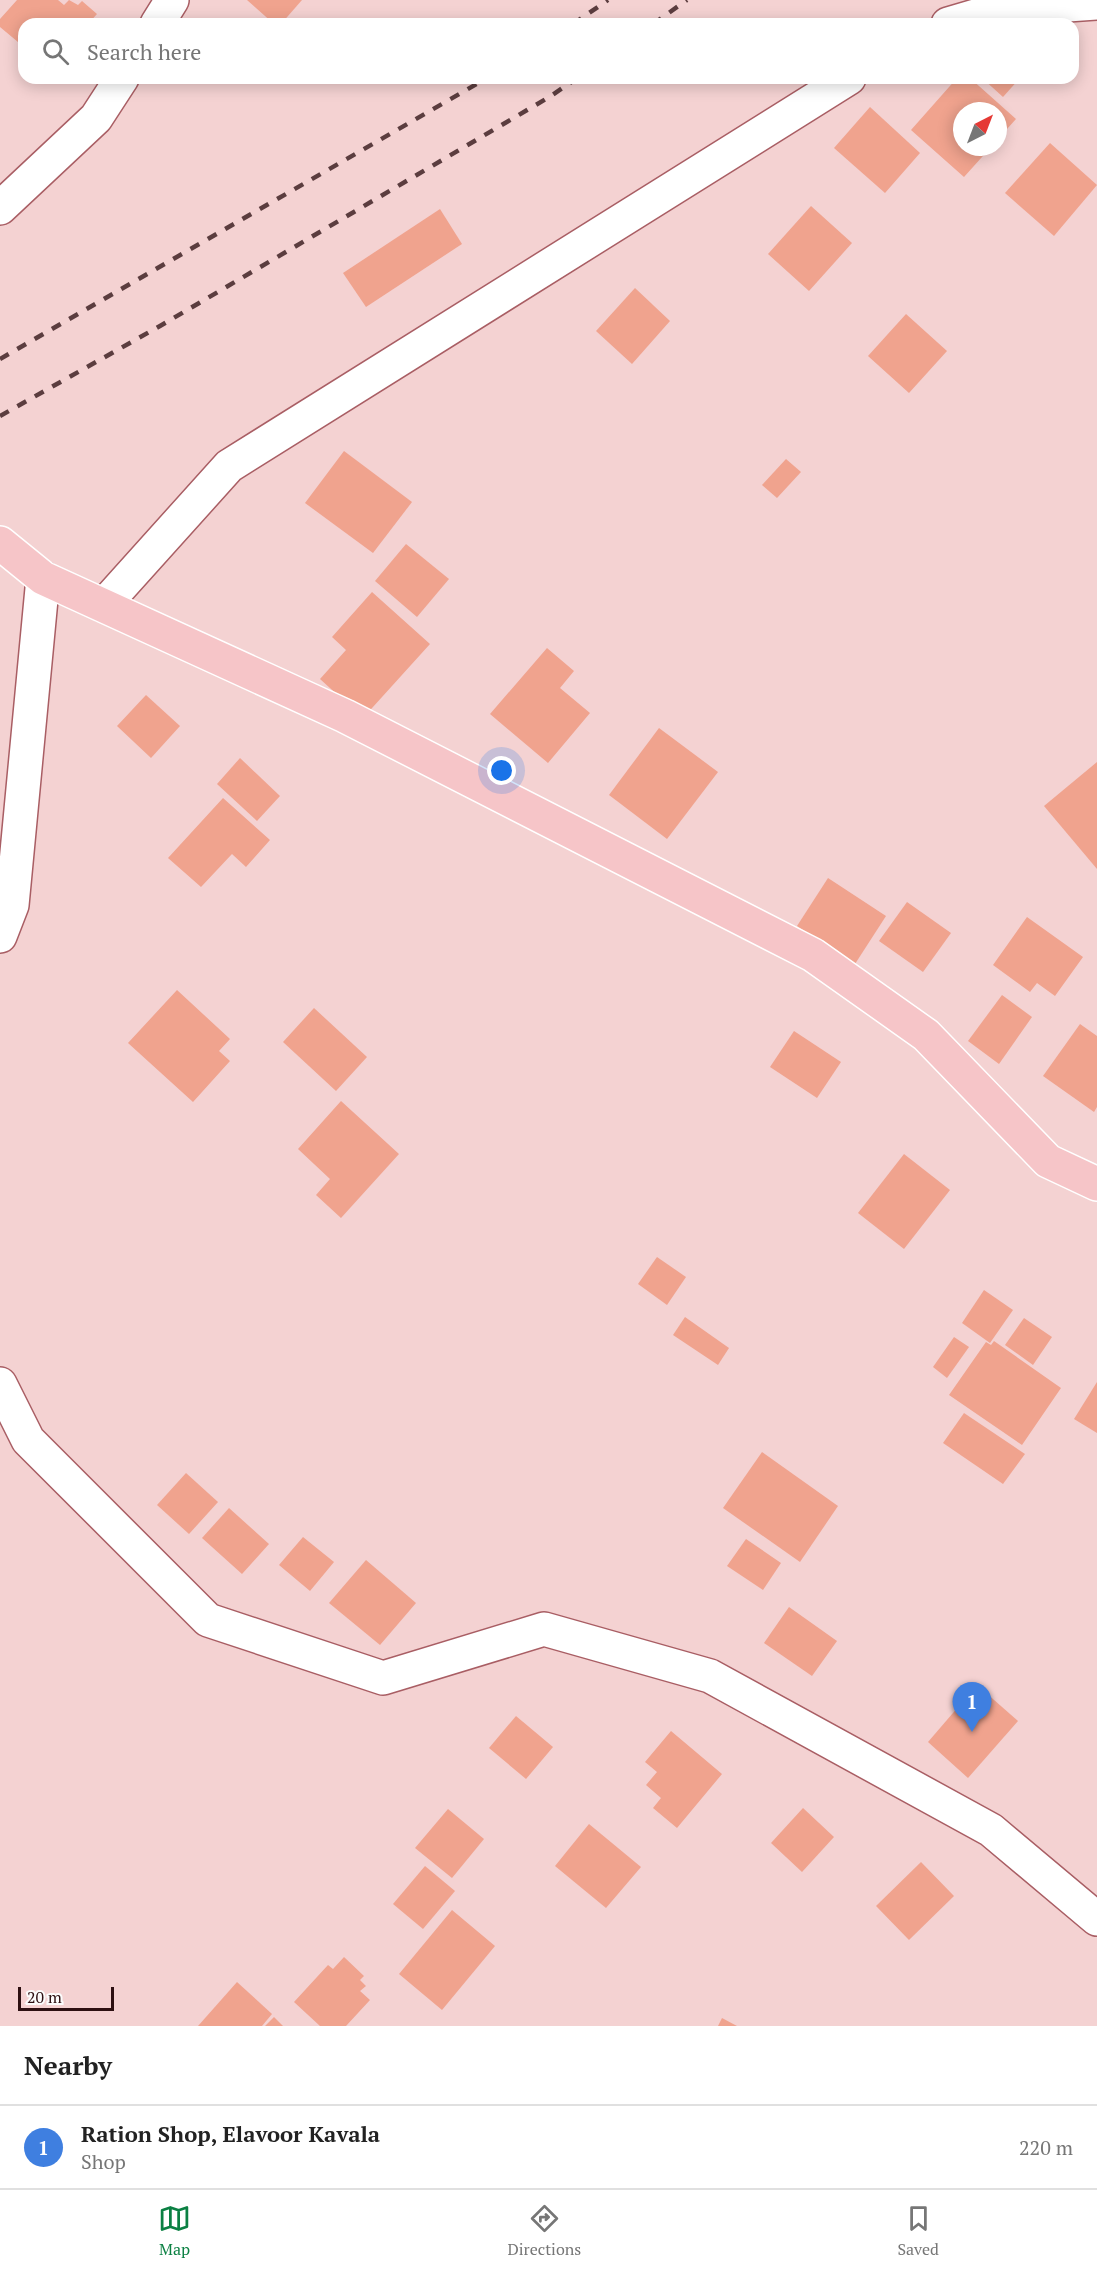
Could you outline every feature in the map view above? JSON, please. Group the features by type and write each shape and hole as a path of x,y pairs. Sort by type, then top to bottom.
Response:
{"main road":[{"path":"0,543 43,578 345,716 813,955 926,1035 1048,1161 1097,1184"}],"street":[{"path":"161,18 172,0"},
{"path":"969,18 996,10 1097,3"},
{"path":"0,208 96,118 118,84"},
{"path":"104,605 229,466 839,84"},
{"path":"0,936 12,905 43,578"},
{"path":"0,1384 27,1440 208,1620 383,1678 544,1629 710,1676 991,1830 1097,1919"}],"building":[{"path":"17,0 58,0 64,5 69,0 78,5 82,1 97,14 93,18 18,18 18,42 0,27 0,19"},
{"path":"247,0 302,0 286,18 267,18"},
{"path":"952,84 977,84 997,102 953,102 953,156 983,156 964,177 911,130"},
{"path":"989,84 1015,84 1003,97"},
{"path":"870,107 920,153 885,193 834,148"},
{"path":"1007,111 1016,119 1007,129"},
{"path":"1050,143 1097,185 1054,236 1005,193"},
{"path":"811,206 852,243 809,291 768,254"},
{"path":"440,209 462,244 366,307 343,273"},
{"path":"635,288 670,321 632,364 596,331"},
{"path":"906,314 947,351 909,393 868,356"},
{"path":"344,451 412,502 373,553 305,503"},
{"path":"786,459 801,472 777,498 762,485"},
{"path":"406,544 449,579 417,617 375,581"},
{"path":"372,592 430,644 363,718 320,679 346,650 332,637"},
{"path":"547,648 574,671 560,688 590,713 548,763 490,714"},
{"path":"146,695 180,726 151,758 117,726"},
{"path":"659,728 718,772 667,839 609,795"},
{"path":"240,758 280,796 257,821 217,784"},
{"path":"1097,762 1097,869 1044,806"},
{"path":"223,798 270,840 246,867 232,854 201,887 168,858"},
{"path":"828,878 886,916 855,964 797,926"},
{"path":"907,902 951,933 923,972 879,941"},
{"path":"1027,917 1083,957 1055,996 1037,983 1030,992 993,965"},
{"path":"177,990 230,1039 219,1051 230,1061 193,1102 128,1043"},
{"path":"1002,995 1032,1017 999,1064 968,1041"},
{"path":"314,1008 367,1057 336,1091 283,1042"},
{"path":"1080,1024 1097,1036 1097,1107 1094,1112 1043,1076"},
{"path":"794,1031 841,1062 817,1098 770,1067"},
{"path":"341,1101 399,1154 341,1218 316,1195 330,1179 298,1149"},
{"path":"904,1154 950,1190 904,1249 858,1213"},
{"path":"657,1257 686,1277 667,1305 638,1284"},
{"path":"984,1290 1013,1310 990,1343 962,1323"},
{"path":"685,1317 729,1348 718,1365 673,1335"},
{"path":"1024,1318 1052,1337 1033,1365 1005,1345"},
{"path":"954,1337 969,1347 947,1378 933,1367"},
{"path":"994,1341 1061,1388 1022,1445 949,1395 986,1342 991,1345"},
{"path":"1097,1382 1097,1433 1074,1419"},
{"path":"964,1413 1025,1454 1003,1484 943,1443"},
{"path":"762,1452 838,1506 800,1562 723,1508"},
{"path":"186,1473 218,1502 189,1534 157,1505"},
{"path":"229,1508 269,1544 242,1574 202,1538"},
{"path":"303,1537 334,1562 310,1591 279,1565"},
{"path":"746,1539 781,1563 763,1590 727,1566"},
{"path":"366,1560 416,1603 380,1645 329,1603"},
{"path":"789,1607 837,1641 812,1676 764,1643"},
{"path":"977,1685 1018,1721 968,1778 928,1742"},
{"path":"516,1716 553,1747 526,1779 489,1748"},
{"path":"671,1731 722,1774 677,1828 653,1808 661,1798 646,1785 657,1772 645,1762"},
{"path":"803,1808 834,1837 802,1872 771,1843"},
{"path":"448,1809 484,1839 452,1878 415,1848"},
{"path":"589,1824 641,1867 606,1908 555,1866"},
{"path":"921,1862 954,1896 909,1940 876,1906"},
{"path":"425,1866 455,1891 423,1929 393,1904"},
{"path":"452,1910 495,1946 442,2010 399,1974"},
{"path":"344,1957 364,1976 360,1980 366,1986 360,1991 370,2000 346,2026 320,2026 294,2002 328,1965 333,1969"},
{"path":"237,1982 272,2014 262,2026 198,2026"},
{"path":"274,2017 283,2026 265,2026"},
{"path":"722,2018 737,2026 718,2026"}],"railway":[{"path":"582,18 608,0"},
{"path":"662,18 687,0"},
{"path":"0,359 477,84"},
{"path":"0,416 160,326 568,84"}],"place":[{"name":"Ration Shop, Elavoor Kavala","path":"972,1732"}]}
